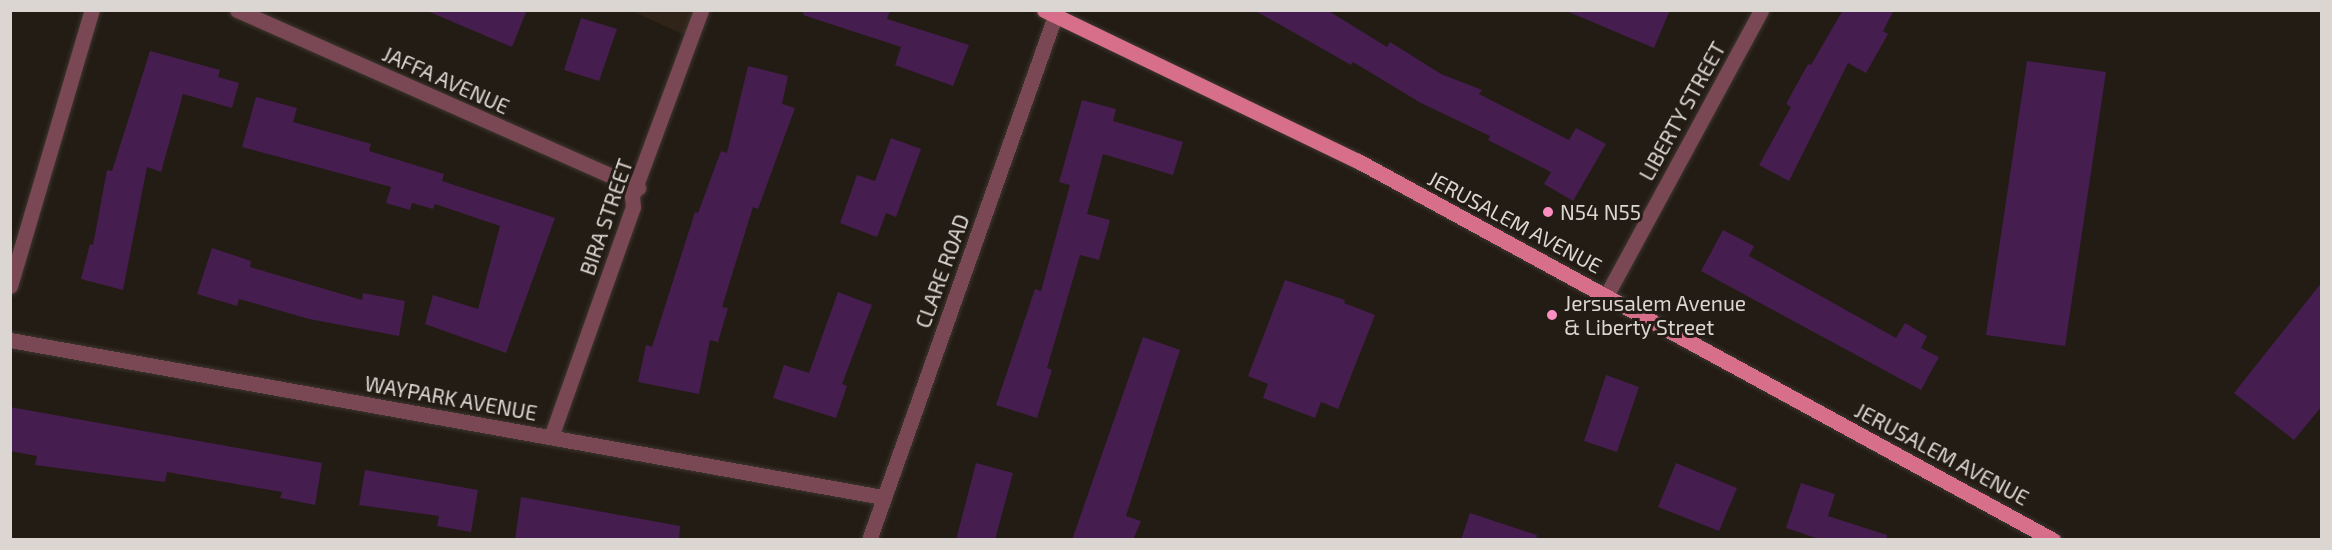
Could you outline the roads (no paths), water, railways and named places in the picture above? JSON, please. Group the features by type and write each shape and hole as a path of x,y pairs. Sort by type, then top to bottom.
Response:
{"main road":[{"name":"JERUSALEM AVENUE","path":"1049,13 1358,161 2053,540"}],"street":[{"path":"10,286 92,10"},
{"name":"JAFFA AVENUE","path":"237,10 638,188"},
{"name":"BIRA STREET","path":"551,437 701,10"},
{"name":"LIBERTY STREET","path":"1606,296 1761,10"},
{"name":"CLARE ROAD","path":"868,540 1049,13"},
{"name":"WAYPARK AVENUE","path":"10,340 883,497"}],"place":[{"name":"N54 N55","path":"1548,212"},
{"name":"Jersusalem Avenue & Liberty Street","path":"1552,315"}]}
